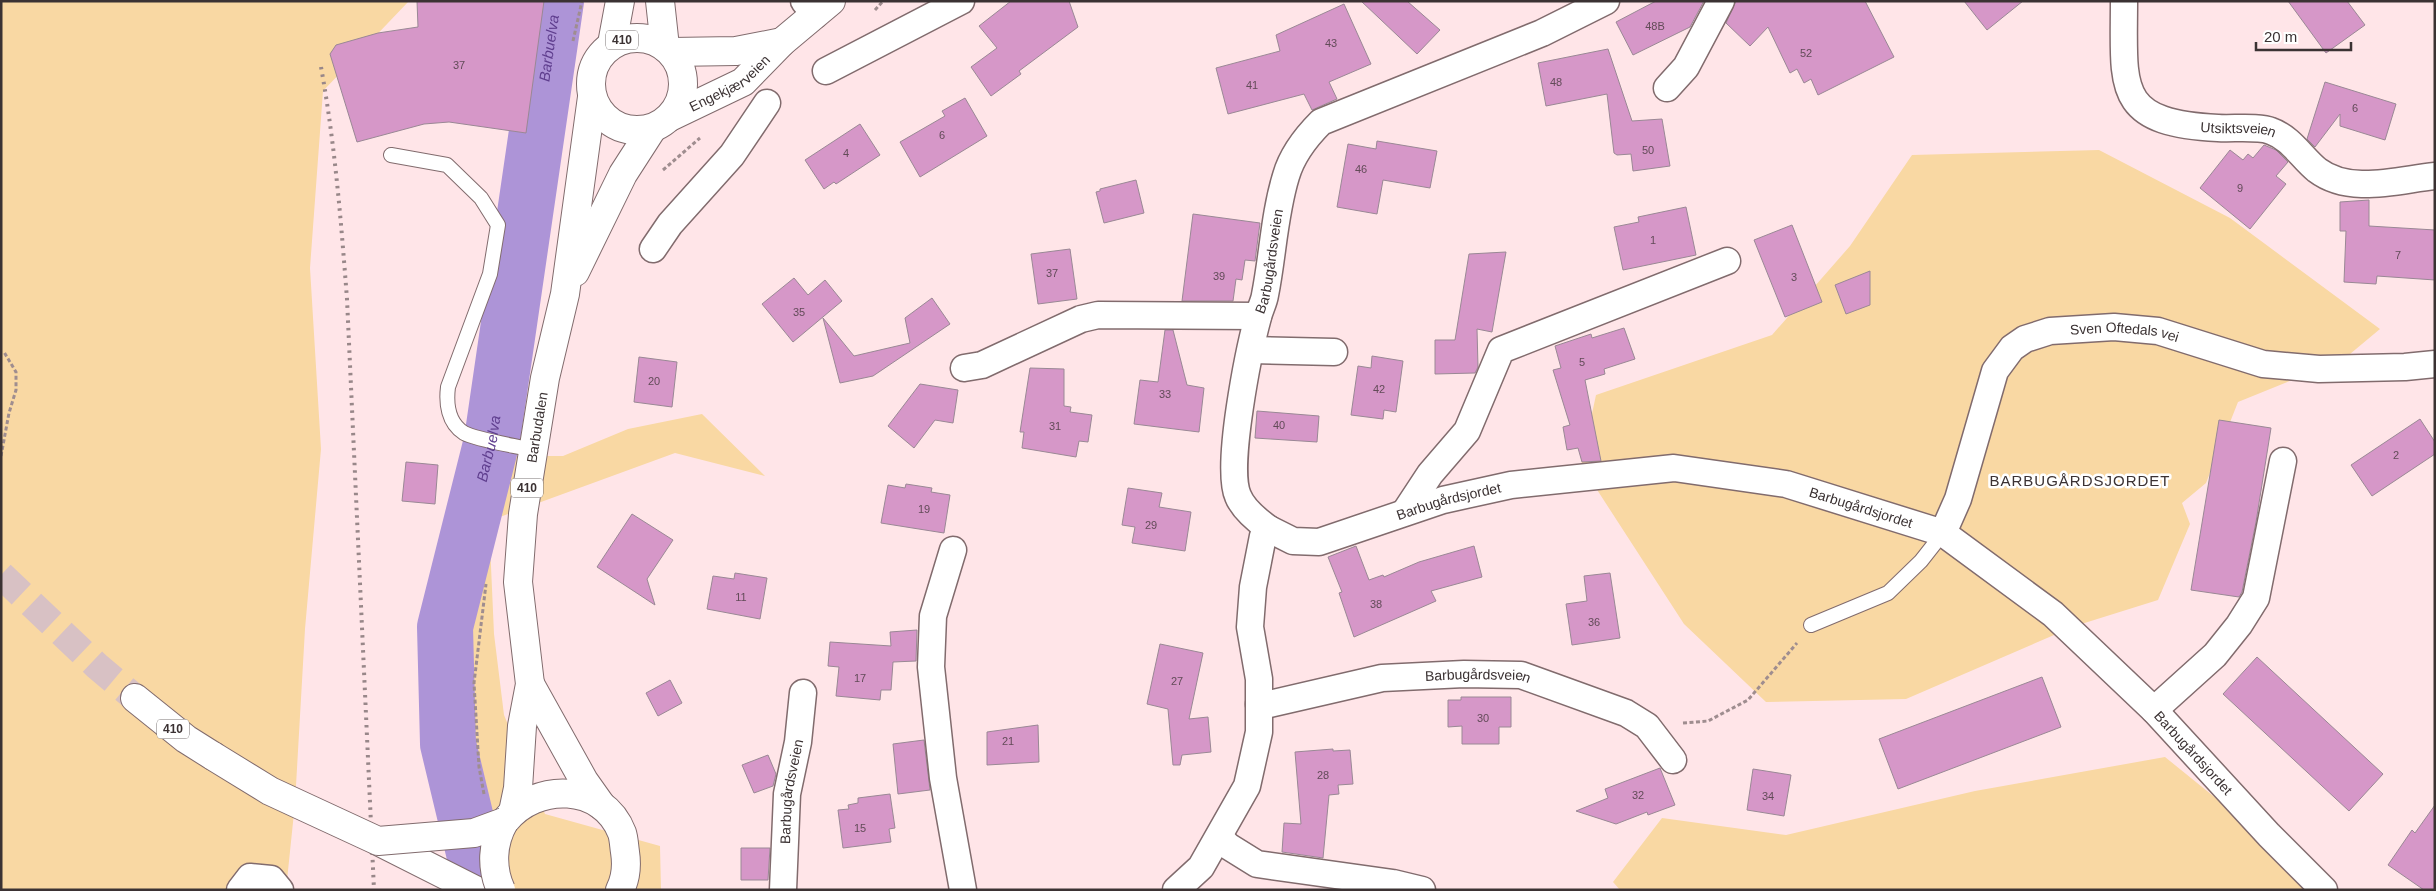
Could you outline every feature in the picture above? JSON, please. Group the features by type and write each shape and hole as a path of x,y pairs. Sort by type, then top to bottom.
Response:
{"main road":[{"name":"410","path":"612,44 620,1"},
{"name":"410","path":"660,1 668,49"},
{"name":"Engekjærveien","path":"661,123 743,82 817,6"},
{"name":"410","path":"592,97 590,77 597,58 612,44 629,38 648,38 668,49 681,67 684,85 680,102 661,123"},
{"name":"Engekjærveien","path":"668,49 736,51 782,42"},
{"path":"592,97 600,114 615,126 633,131 661,123"},
{"name":"Barbudalen","path":"508,817 518,788 522,726 530,684 518,582 523,514 521,447 545,378 565,294 592,97"},
{"name":"Barbudalen","path":"565,294 623,174 661,123"},
{"name":"Barbudalen","path":"530,684 584,781 601,805"},
{"name":"410","path":"136,698 186,739 270,791 378,841 475,890"},
{"name":"410","path":"378,841 474,833 508,817 522,803 544,794 575,794 601,805 616,821 623,834 627,866 620,890"},
{"name":"410","path":"501,890 496,879 494,851 508,817"}],"street":[{"path":"826,71 961,1"},
{"name":"Barbugårdsveien","path":"1269,529 1255,519 1238,497 1234,479 1237,424 1258,316 1265,296 1275,226 1286,174 1306,137 1321,122 1542,33 1606,1"},
{"path":"1667,88 1686,66 1721,1"},
{"name":"Utsiktsveien","path":"2124,1 2124,72 2129,92 2138,106 2160,119 2193,127 2271,130 2291,144 2318,170 2341,182 2366,185 2435,176"},
{"path":"653,249 670,224 732,156 767,103"},
{"path":"1405,512 1430,474 1467,431 1501,350 1727,261"},
{"path":"964,368 982,365 1081,319 1098,315 1258,316"},
{"name":"Sven Oftedals vei","path":"1943,533 1958,499 1995,371 2012,348 2025,339 2050,331 2114,326 2158,331 2263,364 2319,369 2405,368 2435,364"},
{"path":"1251,350 1334,352"},
{"path":"2154,710 2215,655 2239,625 2256,598 2283,462"},
{"name":"Barbugårdsjordet","path":"1269,529 1293,541 1320,542 1443,500 1511,485 1674,468 1786,484 1943,533 2053,614 2154,710 2269,835 2324,890"},
{"path":"1176,890 1201,867 1247,786 1259,732 1259,679 1250,627 1253,587 1263,536 1269,529"},
{"path":"953,550 933,616 931,667 943,778 962,890"},
{"name":"Barbugårdsveien","path":"1259,704 1269,704 1382,678 1464,674 1522,675 1626,713 1647,726 1673,760"},
{"name":"Barbugårdsveien","path":"783,890 787,794 798,742 803,693"},
{"path":"1219,837 1228,846 1257,864 1393,883 1422,890"},
{"path":"240,890 250,877 271,879 280,890"}],"lane":[{"path":"391,155 447,165 481,198 498,225 490,274 448,387 446,405 453,420 464,433 521,447"},
{"path":"1811,625 1888,593 1921,561 1943,533"}],"path":[{"path":"573,41 582,1"},
{"path":"1,456 9,413 16,390 16,372 4,352"},
{"path":"485,796 479,767 474,683 487,576"},
{"path":"1647,726 1708,721 1748,700 1811,625"}],"shaded area":[{"path":"1,1 409,1 323,91 310,268 321,449 305,629 295,803 286,890 1,890"},
{"path":"2099,150 2230,218 2380,329 2344,359 2238,402 2206,483 2182,503 2190,524 2158,600 2075,626 1906,699 1766,702 1684,624 1581,465 1596,395 1772,335 1850,246 1912,155"},
{"path":"702,414 765,476 675,453 489,521 494,634 504,715 545,814 660,846 661,890 470,890 438,763 441,583 473,456 563,456 628,429"},
{"path":"2165,757 2290,858 2321,890 1620,890 1613,882 1662,818 1786,835 1975,791"}],"building":[{"path":"417,1 544,1 526,133 449,122 424,124 357,142 330,54 336,45 378,33 418,27"},
{"path":"1011,1 1069,1 1078,27 1019,71 1021,74 991,96 971,67 997,48 979,26"},
{"path":"1361,1 1407,1 1440,30 1417,54"},
{"path":"1656,1 1704,1 1690,27 1633,55 1616,22"},
{"path":"1736,1 1865,1 1894,57 1818,95 1811,79 1804,83 1797,69 1790,73 1768,27 1750,46 1726,23"},
{"path":"1964,1 2023,1 1987,30"},
{"path":"2288,1 2347,1 2365,25 2326,53"},
{"path":"1344,4 1371,64 1329,82 1337,99 1312,110 1304,94 1228,114 1216,68 1280,51 1276,35"},
{"path":"1608,49 1632,121 1662,119 1670,166 1633,171 1631,154 1617,155 1614,153 1607,94 1546,106 1538,63"},
{"path":"2325,82 2396,104 2385,140 2340,126 2340,114 2315,147 2307,139"},
{"path":"965,98 987,136 920,177 900,142 945,116 942,111"},
{"path":"860,124 880,155 836,184 834,182 824,189 805,160"},
{"path":"1377,141 1437,151 1430,188 1383,180 1377,214 1337,207 1348,144 1376,149"},
{"path":"2264,145 2276,150 2288,162 2276,176 2286,184 2250,229 2200,188 2230,150 2243,160 2248,154 2253,158"},
{"path":"1136,180 1144,213 1104,223 1096,192 1100,191 1100,189"},
{"path":"2369,200 2369,226 2435,230 2435,280 2377,276 2376,284 2344,282 2346,231 2340,231 2340,202"},
{"path":"1686,207 1696,255 1623,270 1614,227 1639,222 1638,217"},
{"path":"1193,214 1260,223 1255,261 1245,260 1242,280 1236,279 1233,301 1182,301"},
{"path":"1792,225 1822,302 1785,317 1754,240"},
{"path":"1070,249 1077,299 1038,304 1031,254"},
{"path":"1506,252 1492,332 1477,329 1478,367 1475,373 1435,374 1435,340 1455,340 1469,254"},
{"path":"1870,271 1870,305 1846,314 1835,285"},
{"path":"794,278 808,295 825,280 842,301 793,342 762,304"},
{"path":"932,298 950,324 873,376 840,383 823,318 854,356 910,343 905,318"},
{"path":"1624,328 1635,359 1604,369 1605,374 1585,380 1601,461 1582,462 1578,448 1567,450 1563,427 1570,425 1553,370 1561,368 1555,346 1591,334 1592,338"},
{"path":"1165,330 1173,330 1187,385 1204,388 1199,432 1134,424 1140,380 1158,382"},
{"path":"1372,356 1403,361 1396,412 1384,410 1383,419 1351,415 1358,366 1371,368"},
{"path":"639,357 677,362 672,407 634,402"},
{"path":"1030,368 1064,369 1064,406 1071,407 1070,412 1092,415 1088,442 1079,441 1076,457 1022,448 1024,432 1020,432"},
{"path":"920,384 958,390 953,423 935,420 914,448 888,426"},
{"path":"1257,411 1319,416 1317,442 1255,438"},
{"path":"2420,419 2435,442 2435,454 2372,496 2351,465"},
{"path":"2219,420 2271,428 2256,522 2242,592 2239,597 2191,590"},
{"path":"406,462 438,465 435,504 402,501"},
{"path":"906,484 932,488 931,492 950,495 944,533 881,523 888,485 905,488"},
{"path":"1128,488 1162,493 1159,507 1191,512 1185,551 1132,543 1135,527 1122,525"},
{"path":"632,514 673,540 647,579 655,605 597,567"},
{"path":"1356,546 1369,580 1383,575 1384,577 1419,562 1474,546 1482,577 1431,591 1436,601 1354,637 1339,593 1342,592 1328,557"},
{"path":"735,573 767,578 760,619 707,609 713,576 734,579"},
{"path":"1610,573 1620,638 1572,645 1566,604 1587,601 1584,576"},
{"path":"917,630 916,661 893,662 891,690 881,690 880,700 836,696 839,667 828,666 830,642 891,646 890,632"},
{"path":"1160,644 1203,653 1189,719 1208,717 1211,752 1182,755 1180,765 1173,765 1168,709 1147,704"},
{"path":"2257,657 2383,774 2349,811 2223,694"},
{"path":"2042,677 2061,727 1898,789 1879,739"},
{"path":"670,680 682,703 658,716 646,693"},
{"path":"1461,697 1511,697 1511,727 1499,727 1499,744 1462,744 1462,726 1448,727 1448,700 1461,700"},
{"path":"1038,725 1039,762 987,765 987,732"},
{"path":"924,740 930,790 898,794 893,744"},
{"path":"1333,749 1333,751 1350,750 1353,784 1338,785 1339,794 1329,795 1323,858 1282,852 1284,823 1301,824 1295,752"},
{"path":"768,755 776,774 773,786 754,793 742,765"},
{"path":"1660,768 1675,805 1648,815 1647,812 1616,824 1576,811 1608,798 1605,789"},
{"path":"1753,769 1791,775 1784,816 1747,810"},
{"path":"890,794 895,828 889,829 891,842 843,848 838,810 849,809 848,805 858,803 858,798"},
{"path":"2435,805 2435,890 2424,890 2388,865 2412,830 2415,833"},
{"path":"741,848 770,848 768,880 741,880"}],"waterway":[{"name":"Barbuelva","path":"483,890 448,744 445,627 492,440 556,1"}],"tunnel":[{"path":"1,575 97,666 135,698"}],"railway":[{"path":"321,67 334,154 347,299 374,890"}],"district":[{"name":"BARBUGÅRDSJORDET","path":"2080,481"}]}
